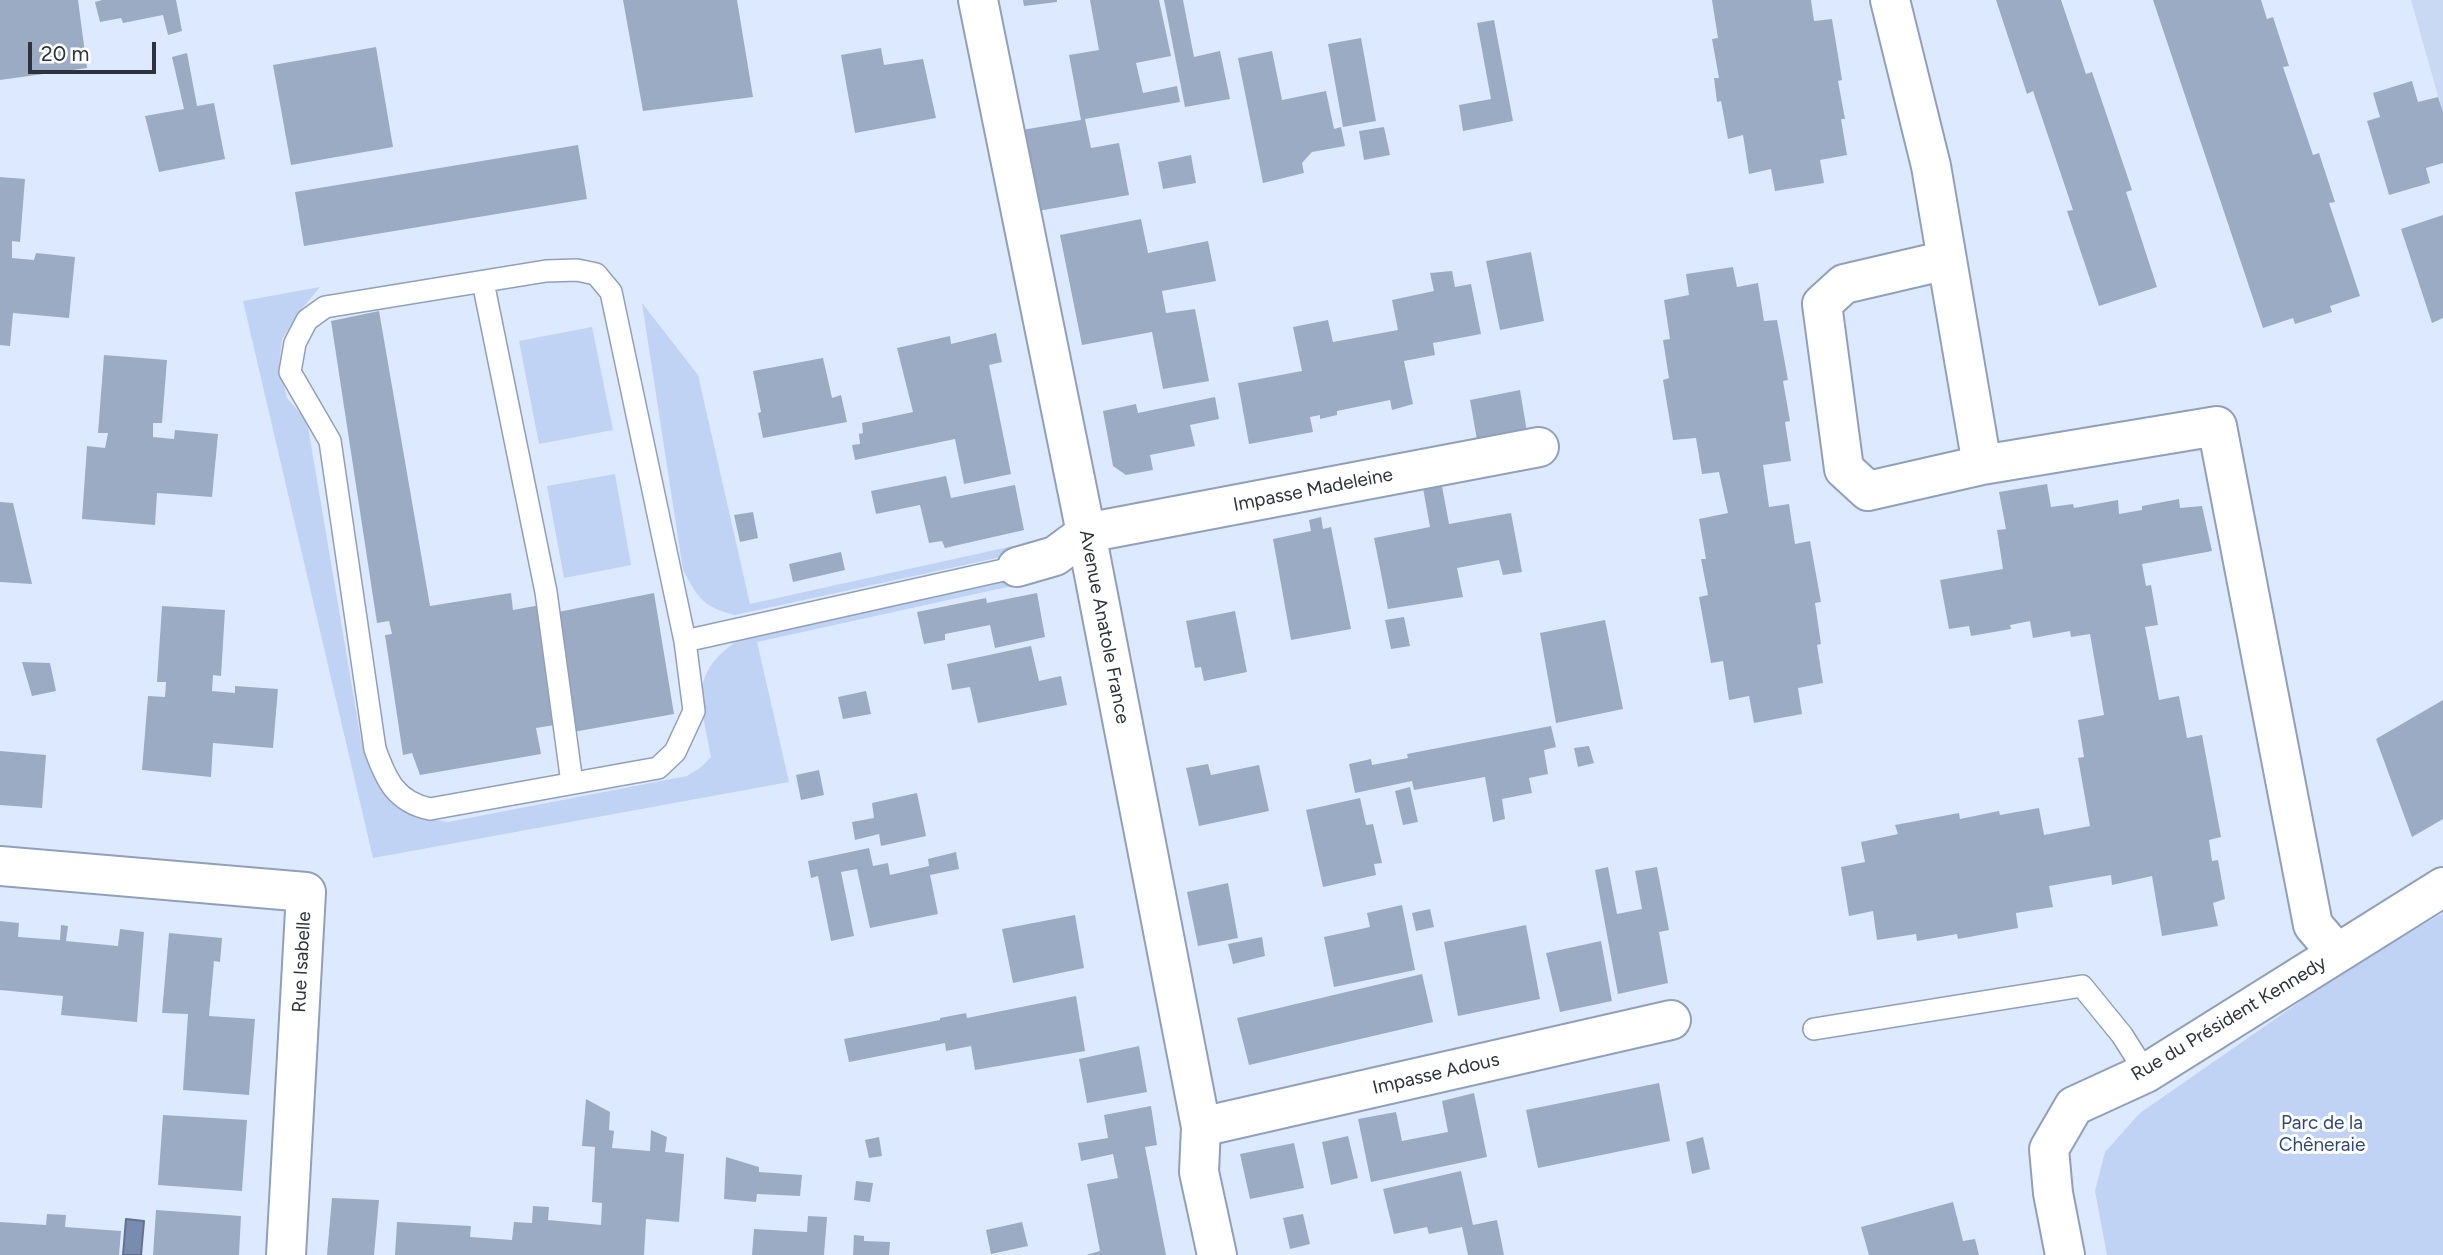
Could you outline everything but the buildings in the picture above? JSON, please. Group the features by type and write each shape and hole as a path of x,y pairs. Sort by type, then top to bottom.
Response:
{"street":[{"name":"Avenue Anatole France","path":"978,0 1086,533 1201,1127 1199,1172 1217,1255"},
{"path":"1889,0 1931,166 1982,465"},
{"path":"1947,260 1844,284 1822,304 1844,469 1868,491 1982,465 2217,426 2313,925 2337,953"},
{"name":"Impasse Madeleine","path":"1086,533 1539,447"},
{"path":"1017,567 1055,556 1086,533"},
{"name":"Rue Isabelle","path":"0,866 306,892 286,1255"},
{"name":"Rue du Président Kennedy","path":"2066,1255 2053,1193 2049,1149 2074,1106 2146,1073 2443,887"},
{"name":"Impasse Adous","path":"1201,1127 1671,1020"}],"lane":[{"path":"577,270 596,274 611,292 685,641 694,711 675,752 658,768 430,808 415,806 394,790 384,775 375,749 330,441 290,372 295,343 307,320 325,307 546,271 577,270"},
{"path":"483,282 546,592 572,783"},
{"path":"685,641 1017,567"},
{"path":"1814,1029 2082,986 2122,1035 2146,1073"}],"shaded area":[{"path":"2411,0 2443,0 2443,114"},
{"path":"126,1219 144,1221 141,1255 123,1255"}],"green space":[{"path":"320,287 282,339 279,366 287,398 307,421 361,740 372,772 383,792 409,814 448,822 687,776 711,757 702,704 705,677 724,651 741,638 1020,577 1021,584 757,642 789,782 373,858 243,301"},
{"path":"642,303 698,375 750,604 1013,546 1015,554 735,615 708,605 693,588 683,570"},
{"path":"592,327 613,430 539,444 519,341"},
{"path":"615,474 631,565 564,578 547,486"},
{"name":"Parc de la Chêneraie","path":"2443,913 2443,1255 2107,1255 2095,1191 2105,1152 2140,1113 2350,967"}]}
